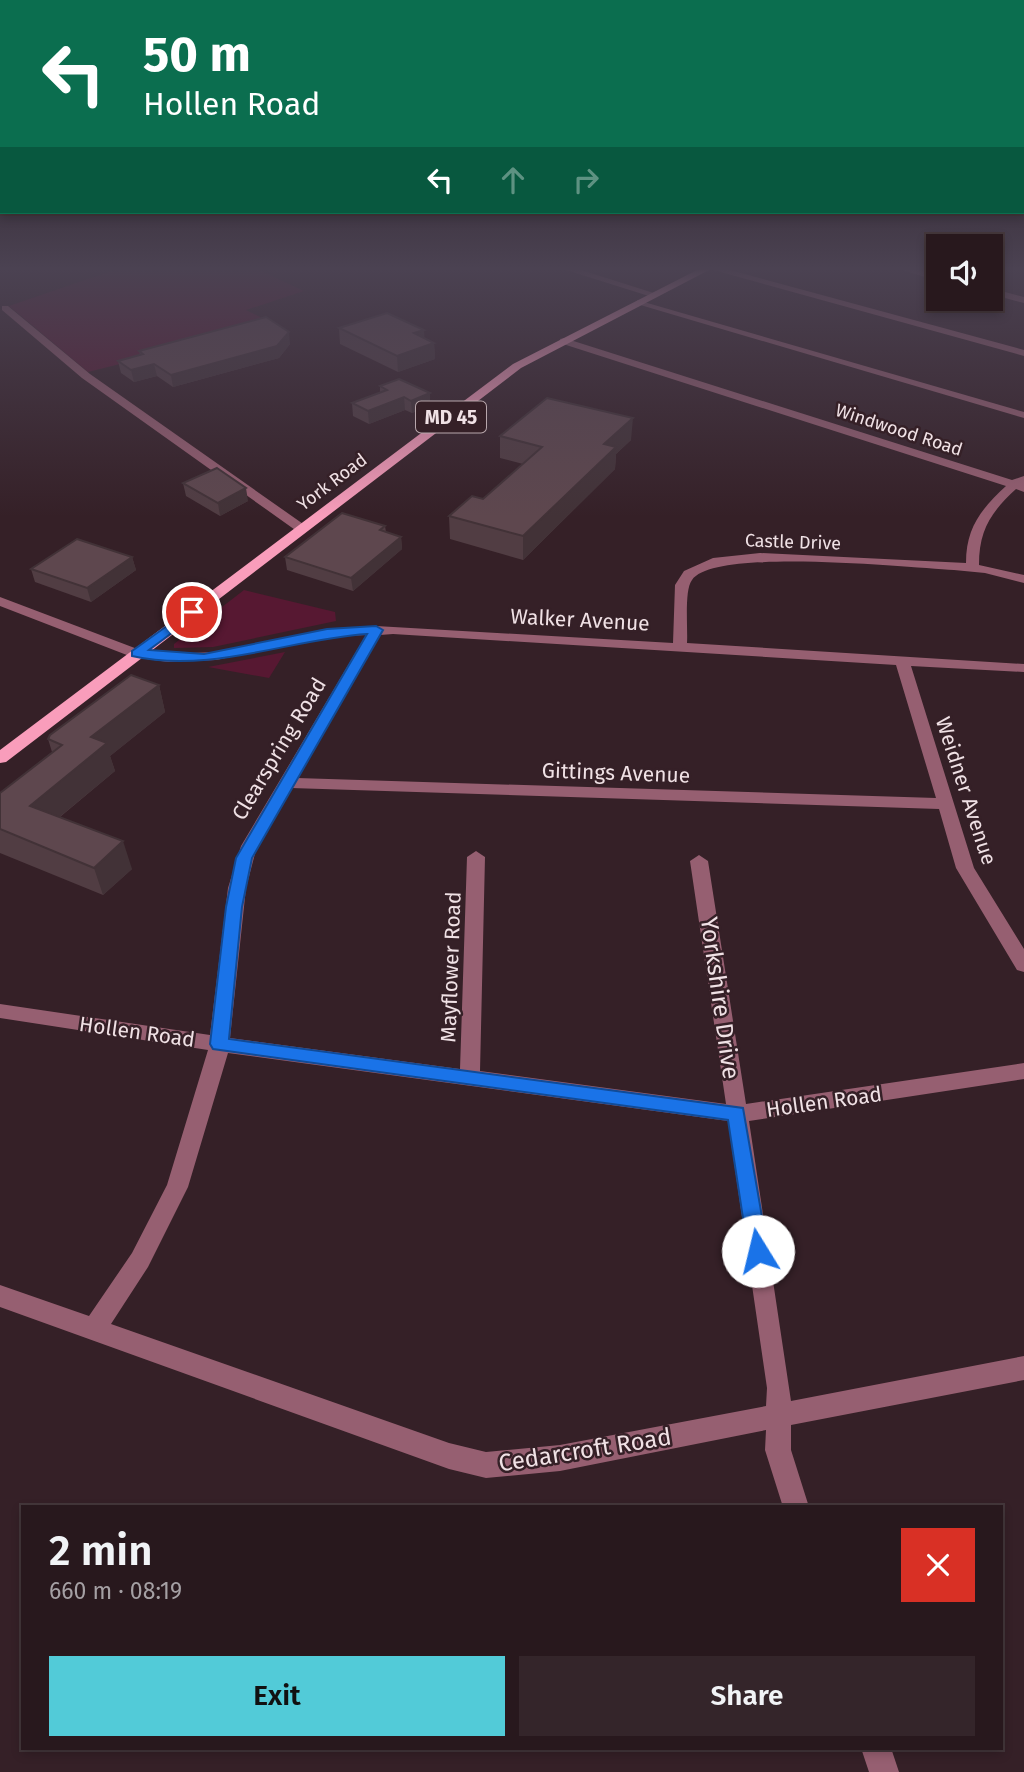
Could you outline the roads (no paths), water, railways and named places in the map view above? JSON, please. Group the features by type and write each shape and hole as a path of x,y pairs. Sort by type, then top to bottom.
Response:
{"main road":[{"name":"York Road","path":"0,758 517,366 544,352"}],"street":[{"path":"57,352 86,376 302,529"},
{"name":"Windwood Road","path":"597,352 1019,487"},
{"path":"809,352 1024,415"},
{"path":"1024,475 1019,487 981,514 972,544 973,568 1024,579"},
{"name":"Castle Drive","path":"680,646 682,585 690,574 718,561 760,557 973,568"},
{"path":"0,601 137,654"},
{"name":"Walker Avenue","path":"137,654 204,657 327,633 376,630 1024,668"},
{"name":"Clearspring Road","path":"93,1330 140,1260 177,1187 217,1061 240,870 249,846 376,630"},
{"name":"Weidner Avenue","path":"902,660 965,868 1024,965"},
{"name":"Gittings Avenue","path":"286,783 944,804"},
{"name":"Mayflower Road","path":"470,1078 476,857"},
{"name":"Yorkshire Drive","path":"699,861 779,1388 778,1450 795,1505"},
{"name":"Hollen Road","path":"0,1011 219,1044 737,1114 1024,1071"},
{"name":"Cedarcroft Road","path":"0,1296 438,1452 486,1465 560,1458 1024,1368"},
{"path":"877,1750 884,1772"}]}
